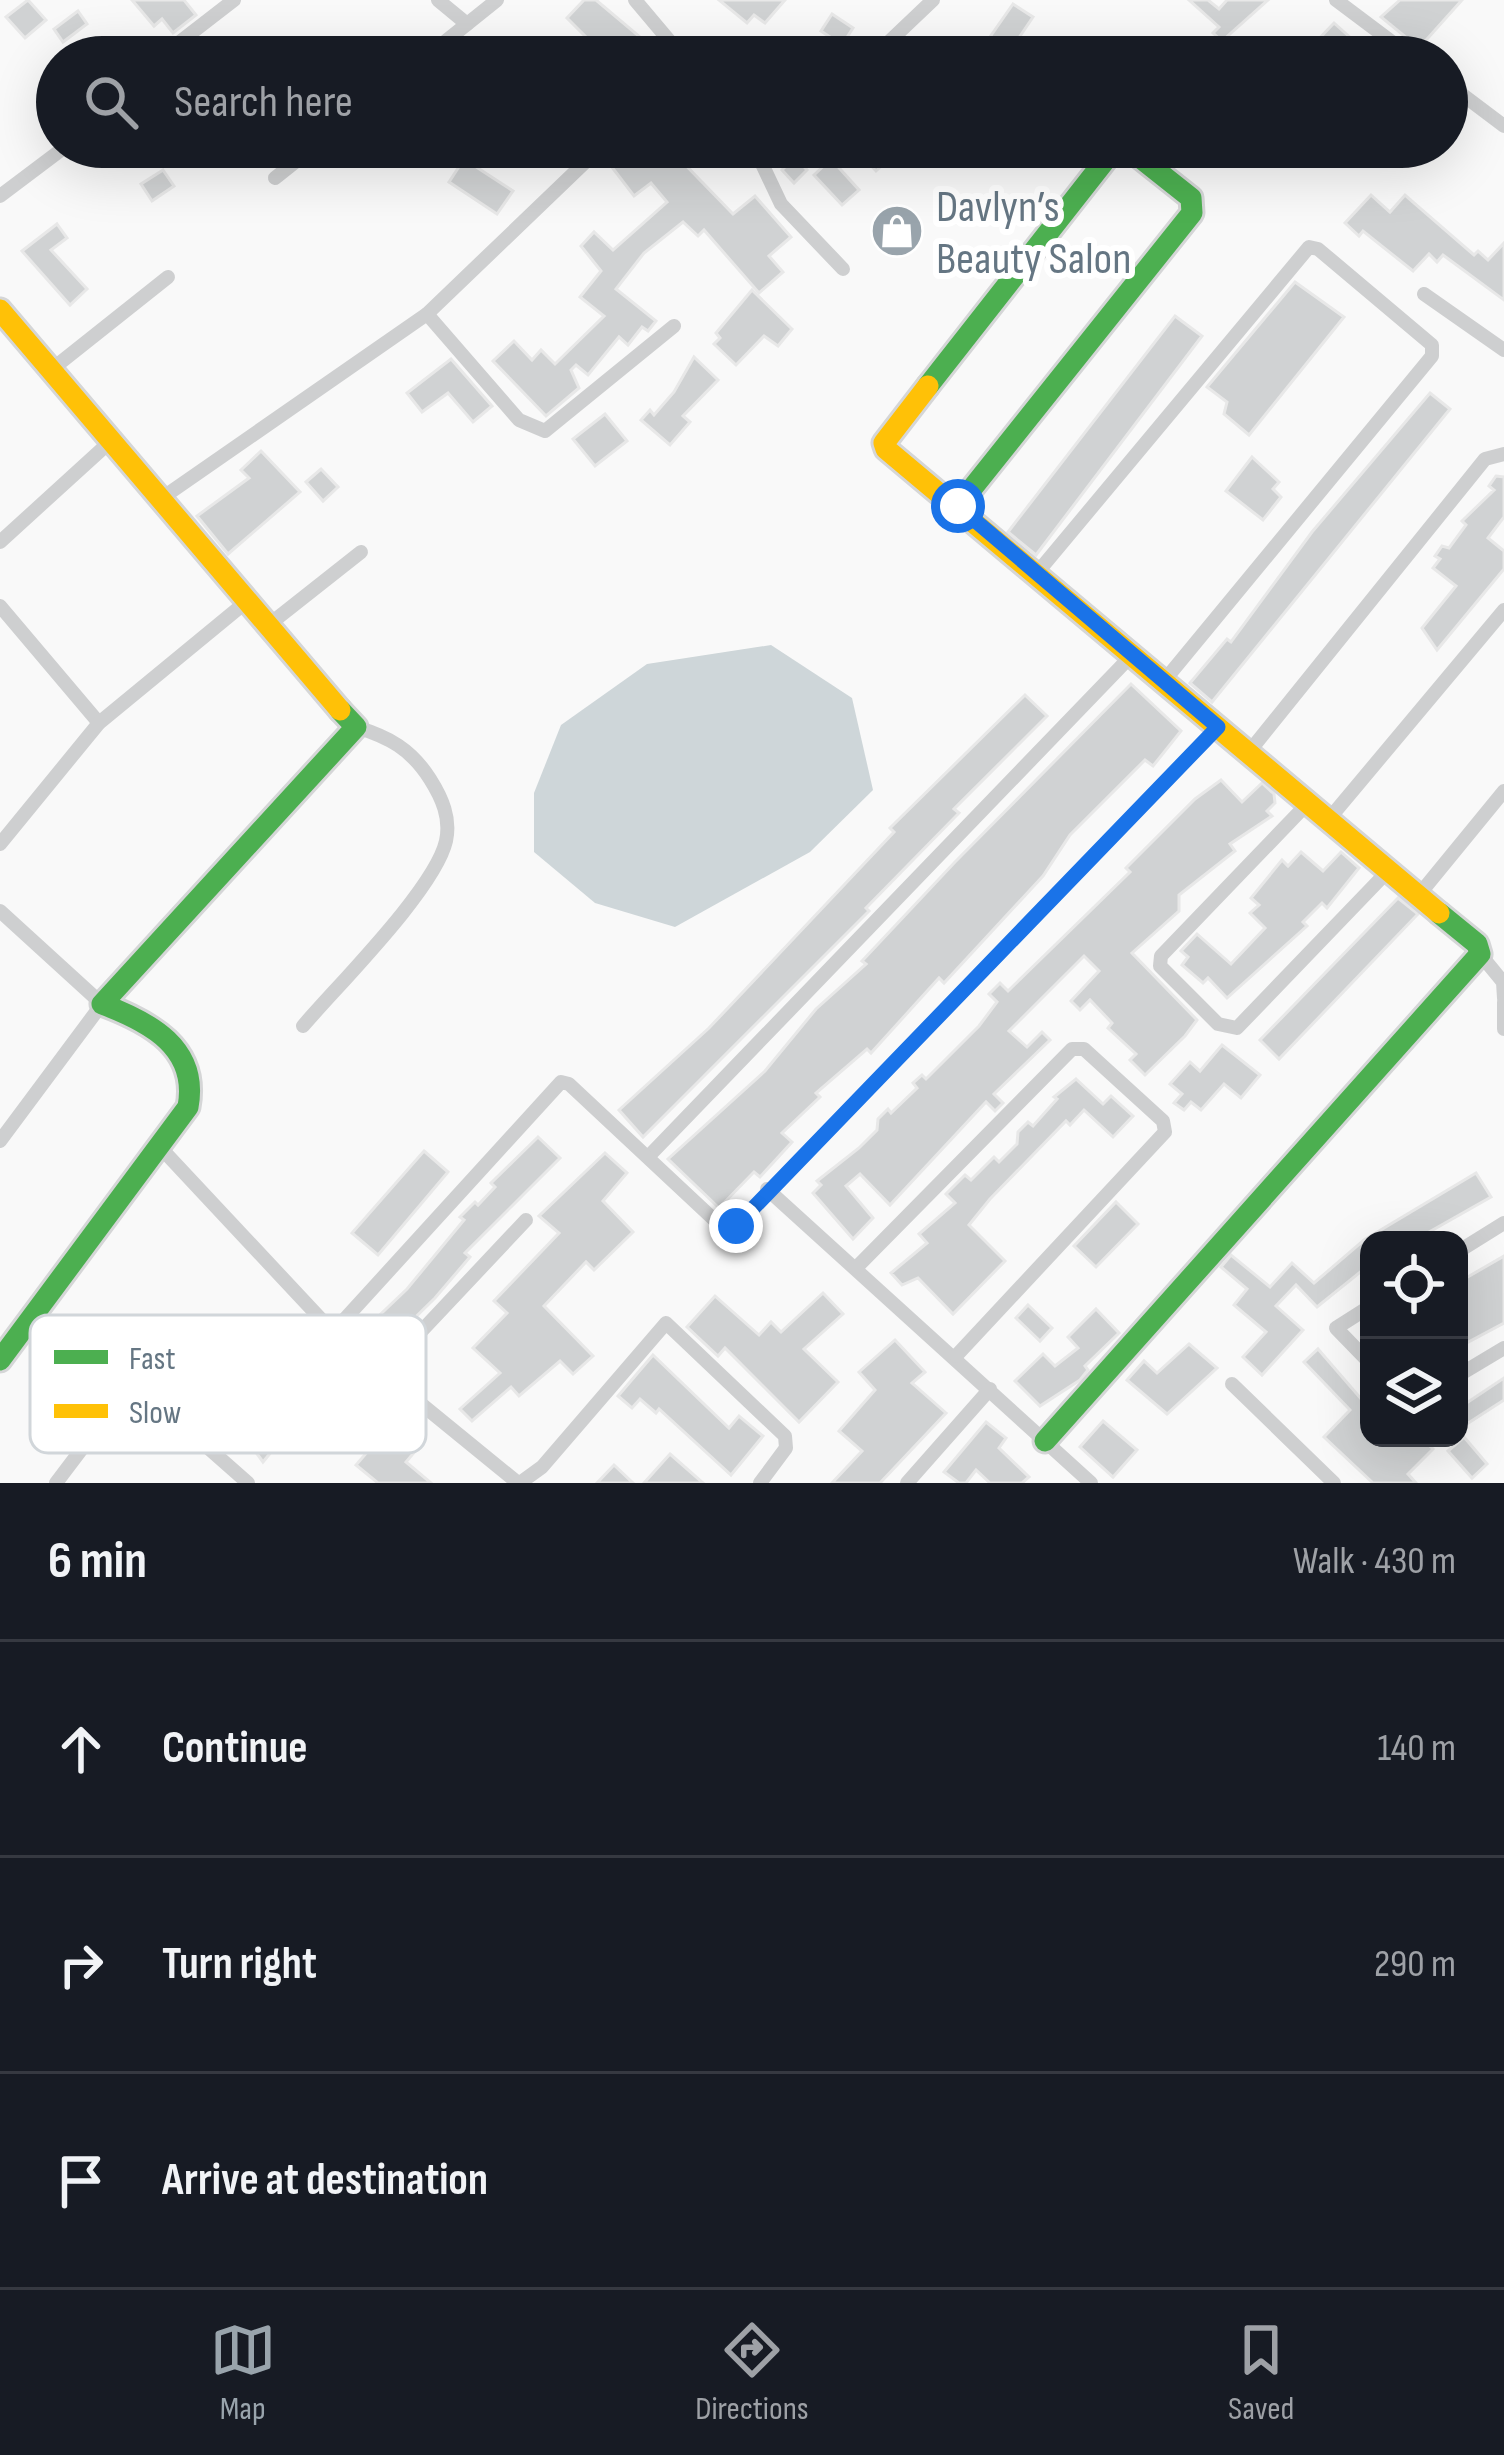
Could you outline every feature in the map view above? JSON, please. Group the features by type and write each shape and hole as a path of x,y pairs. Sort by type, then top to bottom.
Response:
{"street":[{"path":"187,36 234,0"},
{"path":"438,0 467,25"},
{"path":"453,36 497,0"},
{"path":"635,0 665,36"},
{"path":"895,36 933,0"},
{"path":"1336,0 1384,36"},
{"path":"1468,98 1504,125"},
{"path":"0,196 37,168"},
{"path":"275,178 288,168"},
{"path":"162,498 428,314 579,168"},
{"path":"764,168 782,204 843,269"},
{"path":"1098,168 884,438 886,449 1477,944 1503,982 1504,1029"},
{"path":"958,506 1192,213 1191,198 1153,168"},
{"path":"1037,573 1309,248 1318,249 1432,345 1432,356 1164,681"},
{"path":"51,370 168,277"},
{"path":"1424,294 1504,350"},
{"path":"0,310 266,627 356,727 388,736 418,762 447,812 446,841 424,883 303,1026"},
{"path":"428,314 519,420 544,431 674,326"},
{"path":"0,542 112,440"},
{"path":"1249,752 1484,459 1504,454"},
{"path":"266,627 362,552"},
{"path":"0,844 99,723 246,602"},
{"path":"0,606 99,723"},
{"path":"1329,819 1504,610"},
{"path":"648,1157 1133,654"},
{"path":"0,1141 102,1004 356,727"},
{"path":"349,1315 561,1082 724,1228 736,1226 1218,727"},
{"path":"1418,896 1504,791"},
{"path":"1309,802 1161,956 1160,966 1218,1024 1237,1028 1388,871"},
{"path":"0,911 102,1004 151,1026 193,1070 195,1087 188,1107 33,1315"},
{"path":"1045,1441 1480,953"},
{"path":"856,1268 1072,1049 1084,1049 1163,1121 1165,1132 956,1357"},
{"path":"158,1146 317,1315"},
{"path":"767,1189 1091,1483"},
{"path":"426,1327 526,1220"},
{"path":"1468,1245 1504,1223"},
{"path":"1360,1313 1336,1328 1360,1353"},
{"path":"0,1360 30,1319"},
{"path":"426,1409 519,1483 542,1467 665,1324 784,1436 787,1448 760,1483"},
{"path":"1468,1370 1504,1348"},
{"path":"1232,1384 1334,1483"},
{"path":"907,1483 990,1389"},
{"path":"56,1483 79,1453"},
{"path":"214,1453 248,1483"},
{"path":"1061,1483 1075,1468"}],"shaded area":[{"path":"771,645 852,698 873,790 810,852 675,927 595,903 534,852 534,793 561,725 647,664"}],"building":[{"path":"28,0 46,20 25,38 6,17"},
{"path":"132,0 184,0 196,15 173,33 162,19 154,26"},
{"path":"584,0 596,0 639,36 585,36 567,18"},
{"path":"719,0 785,0 765,23 754,15 747,23"},
{"path":"1189,0 1208,0 1219,9 1227,0 1268,0 1228,36 1213,33 1219,27"},
{"path":"1400,0 1462,0 1430,36 1404,36 1381,17"},
{"path":"1013,4 1033,17 1020,36 991,36"},
{"path":"78,11 87,24 71,36 59,36 54,29"},
{"path":"832,14 853,28 848,36 821,31"},
{"path":"1334,23 1349,36 1322,36"},
{"path":"458,168 478,168 513,191 497,214 449,182"},
{"path":"613,168 688,168 733,214 755,196 791,237 769,256 783,272 759,293 704,230 698,236 683,222 644,253 616,289 656,321 648,331 642,327 628,345 619,337 588,375 576,365 571,370 579,388 546,416 493,361 514,341 532,360 541,350 555,364 604,316 580,297 601,271 581,246 594,232 613,250 667,202 651,183 634,196"},
{"path":"805,168 807,170 794,183 782,170"},
{"path":"821,168 839,168 859,190 842,205 814,175"},
{"path":"163,170 174,186 152,201 141,184"},
{"path":"1371,195 1390,212 1405,195 1474,255 1478,251 1488,260 1504,243 1504,300 1443,255 1437,262 1429,254 1413,271 1363,231 1359,236 1345,223"},
{"path":"57,224 67,238 51,250 87,289 70,305 22,251"},
{"path":"1295,282 1344,317 1249,435 1224,414 1227,402 1207,387"},
{"path":"752,290 792,329 778,346 764,336 736,365 714,344 720,338 716,333"},
{"path":"1175,316 1202,336 1036,555 1008,532"},
{"path":"694,357 718,380 683,416 690,422 670,445 641,420 650,410 654,415 674,392"},
{"path":"451,359 492,406 473,422 448,393 422,412 407,393"},
{"path":"1430,393 1450,409 1212,702 1190,683 1227,639 1231,642 1312,532"},
{"path":"605,414 627,441 595,466 573,439"},
{"path":"261,451 300,492 228,554 197,516 249,478 241,470"},
{"path":"1252,457 1279,482 1273,489 1281,497 1263,520 1226,491"},
{"path":"321,469 338,487 323,501 306,482"},
{"path":"1496,476 1504,477 1504,517 1488,538 1504,551 1504,569 1437,650 1422,628 1456,586 1433,568 1440,559 1435,556 1442,546 1449,548 1466,525 1462,521 1494,490 1489,486"},
{"path":"1131,684 1181,731 1153,766 1145,760 1070,835 1043,876 944,983 939,978 871,1053 867,1049 816,1093 820,1097 782,1133 792,1142 760,1177 754,1172 719,1208 668,1159 765,1071 816,1009 866,964 862,961 955,862"},
{"path":"1025,695 1047,716 954,809 959,813 866,908 869,911 643,1137 619,1110 709,1028 894,832 890,828"},
{"path":"1221,780 1242,802 1262,783 1274,794 1275,803 1267,811 1272,816 1230,844 1235,851 1179,895 1179,911 1132,953 1197,1020 1185,1036 1145,1075 1130,1060 1136,1054 1108,1028 1112,1023 1090,1000 1080,1010 1071,1001 1099,971 1084,956 1009,1031 1027,1047 1042,1032 1050,1040 994,1094 1003,1103 995,1111 986,1102 890,1205 860,1174 846,1186 873,1218 853,1239 813,1193 821,1185 817,1181 859,1148 877,1130 878,1119 917,1088 913,1083 922,1075 926,1079 979,1026 997,1002 989,994 1000,983 1008,991 1130,872 1126,868 1195,799"},
{"path":"1301,852 1323,871 1341,852 1359,868 1327,908 1322,903 1303,922 1307,926 1227,998 1208,978 1203,983 1182,965 1188,957 1181,951 1197,934 1231,964 1265,928 1250,913 1259,905 1251,898 1282,860 1288,866"},
{"path":"1398,898 1418,914 1279,1059 1260,1040"},
{"path":"1222,1045 1260,1075 1241,1098 1224,1084 1201,1110 1191,1102 1184,1110 1174,1103 1182,1094 1170,1084 1190,1062 1200,1071"},
{"path":"1076,1079 1103,1104 1111,1096 1133,1116 1113,1137 1084,1110 1070,1125 1066,1121 990,1199 969,1225 1005,1261 953,1314 918,1278 902,1285 891,1273 927,1243 919,1234 955,1203 946,1194 965,1175 971,1180 994,1157 999,1162 1017,1144 1018,1132 1028,1122 1033,1126 1057,1099 1054,1097"},
{"path":"538,1137 560,1158 465,1253 470,1257 418,1315 380,1315 464,1220 460,1217 495,1187 491,1183"},
{"path":"424,1151 448,1172 378,1255 352,1233"},
{"path":"605,1153 627,1173 603,1201 633,1232 594,1270 586,1262 544,1306 593,1356 573,1374 560,1361 519,1396 511,1387 472,1421 460,1409 500,1373 473,1348 507,1313 494,1301 559,1233 539,1216"},
{"path":"1476,1173 1491,1197 1431,1231 1379,1231"},
{"path":"1116,1202 1138,1224 1096,1267 1074,1246"},
{"path":"1360,1243 1360,1272 1317,1307 1296,1285 1276,1306 1303,1330 1262,1375 1243,1357 1266,1332 1234,1305 1247,1289 1221,1267 1231,1255 1270,1287 1292,1263 1314,1283"},
{"path":"1504,1256 1504,1323 1468,1342 1468,1339 1468,1277"},
{"path":"823,1293 843,1314 804,1349 838,1382 799,1422 725,1348 718,1356 687,1327 715,1296 759,1335 771,1322 781,1332"},
{"path":"1028,1305 1052,1328 1040,1341 1016,1318"},
{"path":"1096,1309 1119,1333 1085,1366 1088,1370 1080,1380 1040,1406 1015,1381 1043,1354 1055,1366 1078,1348 1068,1337"},
{"path":"895,1340 925,1372 912,1383 946,1413 880,1483 832,1483 862,1451 839,1431 875,1390 859,1372"},
{"path":"1189,1344 1217,1368 1167,1414 1127,1380 1144,1361 1157,1373"},
{"path":"1318,1349 1360,1398 1360,1447 1433,1449 1408,1474 1416,1483 1373,1483 1324,1437 1350,1410 1304,1362"},
{"path":"653,1355 729,1428 739,1416 763,1436 731,1475 659,1409 656,1413 640,1399 632,1408 618,1396"},
{"path":"1504,1378 1504,1400 1468,1423 1468,1402"},
{"path":"1103,1421 1137,1450 1113,1477 1080,1447"},
{"path":"986,1422 1006,1438 999,1448 1029,1477 1022,1483 990,1483 976,1470 966,1483 959,1483 944,1472"},
{"path":"1468,1442 1487,1464 1472,1478 1448,1451 1468,1447"},
{"path":"366,1453 414,1453 406,1462 431,1483 378,1483 356,1465"},
{"path":"670,1454 703,1483 644,1483"},
{"path":"614,1465 633,1483 597,1483"}],"traffic: fast":[{"path":"928,386 1099,168"},
{"path":"958,506 1192,213 1191,198 1153,168"},
{"path":"33,1315 188,1107 186,1069 178,1053 153,1029 102,1004 356,727 340,710"},
{"path":"1045,1441 1480,954 1477,944 1439,913"},
{"path":"0,1360 30,1320"}],"traffic: slow":[{"path":"0,310 340,710"},
{"path":"928,386 884,443 886,449 1439,913"}],"place":[{"name":"Davlyn’s Beauty Salon","path":"897,231"}],"route":[{"path":"736,1226 1218,727 958,506"}]}
